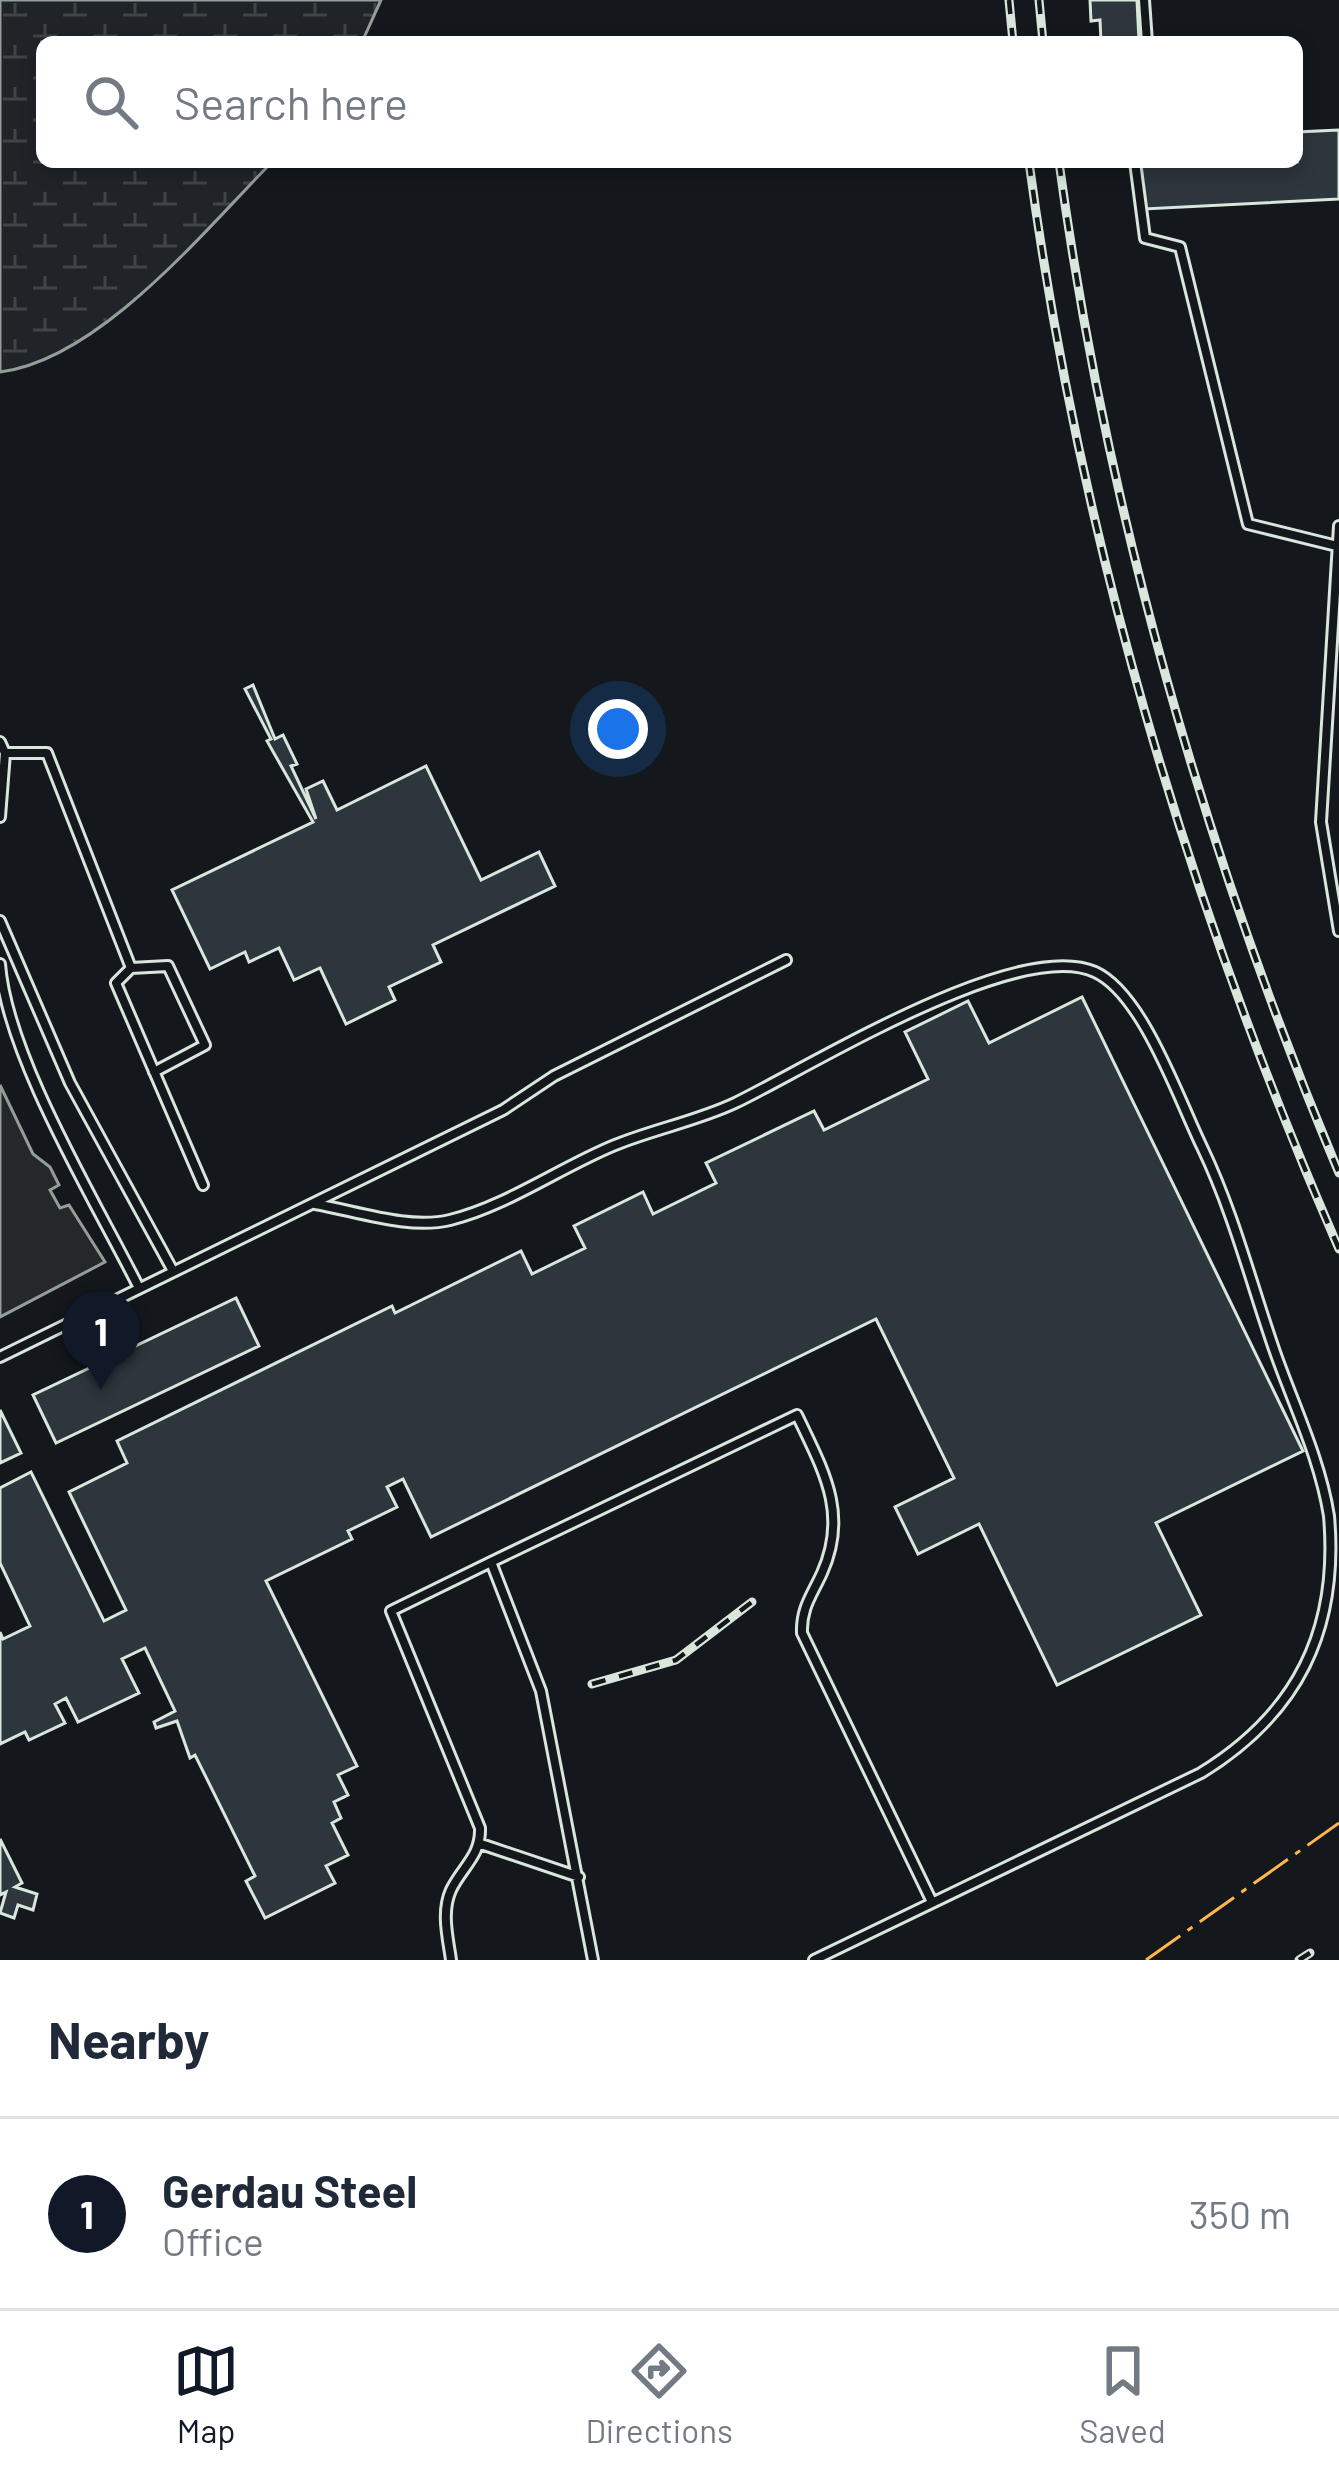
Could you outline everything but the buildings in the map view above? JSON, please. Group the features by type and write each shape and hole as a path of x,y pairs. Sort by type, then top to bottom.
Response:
{"lane":[{"path":"1144,0 1147,36"},
{"path":"1137,168 1145,238 1180,247 1248,524 1337,546"},
{"path":"1339,526 1321,822 1339,931"},
{"path":"0,742 5,753 0,817"},
{"path":"5,753 47,753 131,968"},
{"path":"0,921 70,1083 173,1271"},
{"path":"0,1357 503,1110 554,1076 786,960"},
{"path":"0,964 2,984 34,1074 139,1288"},
{"path":"315,1204 414,1221 451,1220 612,1146 729,1106 971,986 1058,965 1095,972 1114,984 1142,1024 1229,1205 1318,1468 1333,1552 1330,1598 1304,1679 1279,1714 1244,1747 814,1960"},
{"path":"154,1072 205,1045 168,967 131,968 116,983 154,1072 203,1185"},
{"path":"481,1844 442,1727 391,1611 797,1415 830,1485 837,1528 804,1606 802,1634 932,1902"},
{"path":"491,1562 541,1691 593,1960"},
{"path":"481,1844 579,1877"},
{"path":"451,1960 446,1911 451,1890 481,1844"}],"green space":[{"path":"0,0 381,0 365,36 36,36 36,168 266,168 182,256 112,318 75,344 0,372"}],"shaded area":[{"path":"0,1085 33,1154 50,1167 59,1185 50,1190 60,1208 69,1205 105,1262 0,1317"}],"railway":[{"path":"1009,0 1012,36"},
{"path":"1039,0 1042,36"},
{"path":"1030,168 1077,441 1146,716 1234,986 1339,1249"},
{"path":"1060,168 1104,421 1166,677 1245,928 1339,1173"},
{"path":"592,1684 676,1660 752,1602"},
{"path":"1299,1960 1310,1953"}],"power":[{"path":"1146,1960 1339,1823"}],"place":[{"name":"Gerdau Steel","path":"101,1390"}]}
